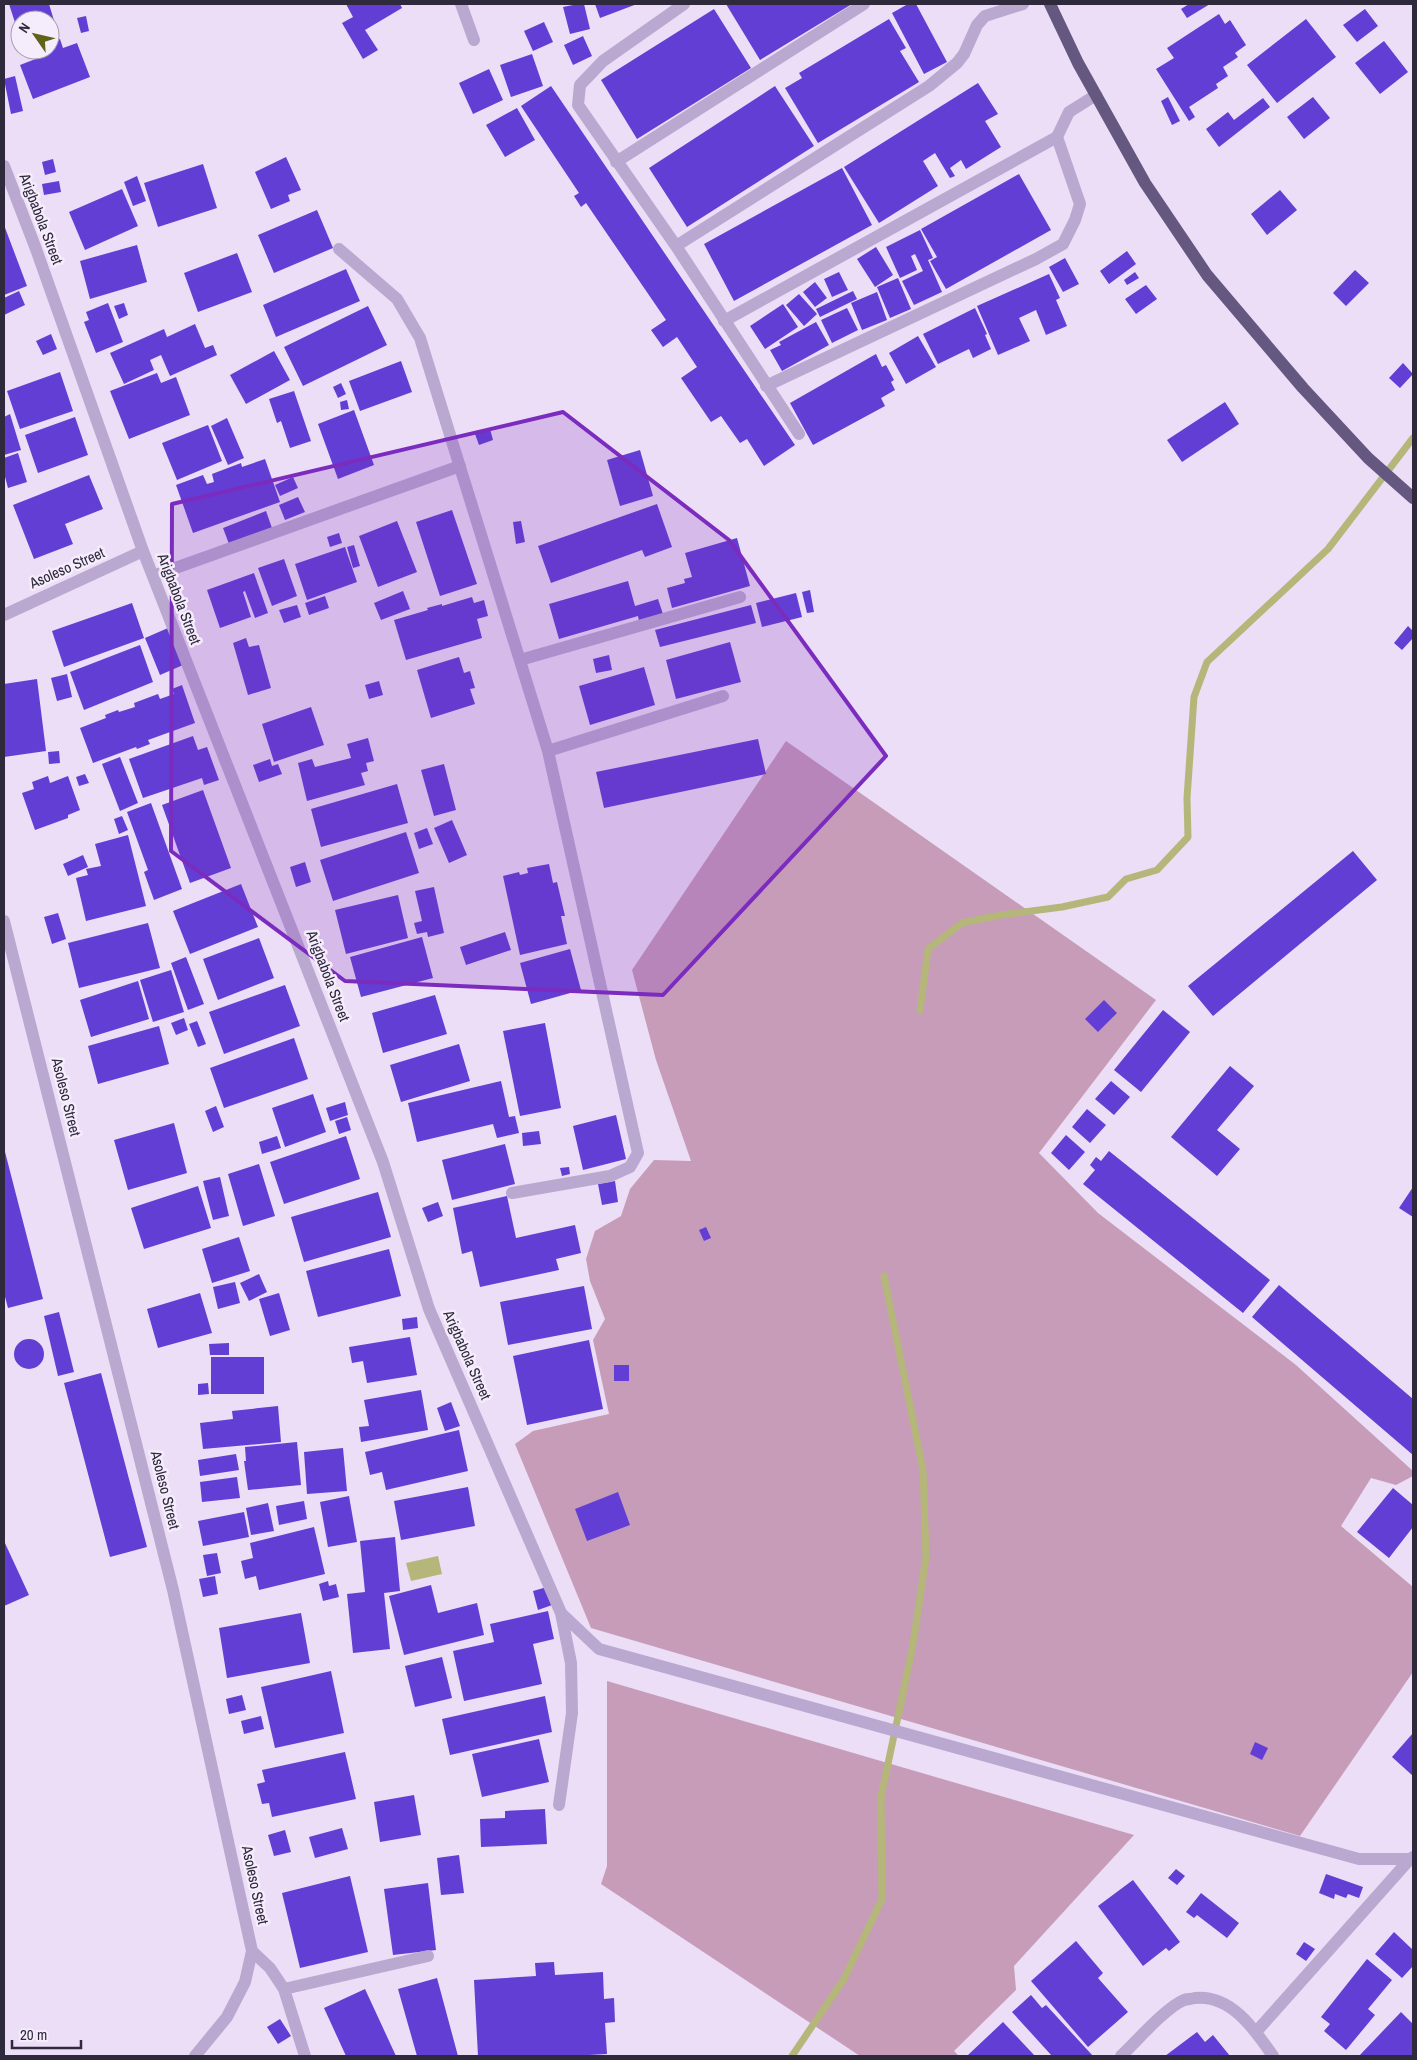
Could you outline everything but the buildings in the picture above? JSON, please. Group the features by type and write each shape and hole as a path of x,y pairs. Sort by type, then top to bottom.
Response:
{"main road":[{"path":"1050,4 1078,63 1145,183 1207,275 1302,388 1368,458 1413,498"}],"street":[{"path":"460,4 474,40"},
{"path":"684,4 603,61 580,85 578,105 676,246 799,434"},
{"path":"616,162 864,4"},
{"path":"676,246 928,86 957,64 978,25 985,16 1023,4"},
{"path":"724,321 1057,137 1069,112 1096,95"},
{"path":"766,386 1036,259 1063,244 1075,220 1080,204 1057,137"},
{"name":"Arigbabola Street","path":"4,166 36,249 143,551 383,1162 429,1310 561,1613 571,1663 572,1713 559,1805"},
{"path":"339,249 397,300 420,338 548,750 638,1153 630,1167 610,1176 512,1193"},
{"path":"153,576 460,466"},
{"name":"Asoleso Street","path":"4,614 143,551"},
{"path":"520,660 740,597"},
{"path":"548,750 723,696"},
{"name":"Asoleso Street","path":"4,921 173,1590 252,1950 245,1982 227,2016 195,2056"},
{"path":"561,1613 599,1649 1359,1859 1412,1858"},
{"path":"1256,2032 1412,1858"},
{"path":"252,1950 270,1968 284,1989 305,2056"},
{"path":"284,1989 428,1956"},
{"path":"1121,2056 1160,2018 1184,2000 1208,1997 1233,2009 1256,2032 1273,2056"}],"highlighted area":[{"path":"563,412 729,540 886,756 663,995 345,981 171,851 172,504"}],"shaded area":[{"path":"786,741 1156,1000 1039,1153 1098,1213 1296,1365 1413,1471 1413,1476 1396,1485 1371,1478 1341,1526 1413,1587 1413,1672 1300,1836 591,1628 515,1444 533,1431 609,1414 593,1340 605,1319 590,1281 586,1259 595,1231 621,1216 630,1189 654,1160 691,1161 656,1060 632,970"},
{"path":"438,1556 442,1574 411,1581 406,1563"},
{"path":"607,1681 1134,1835 1014,1966 1016,1990 954,2051 959,2056 860,2056 601,1884 607,1866"}],"waterway":[{"path":"920,1010 928,949 962,923 1001,915 1062,907 1108,897 1126,879 1157,870 1188,837 1187,798 1194,697 1207,662 1328,549 1413,438"},
{"path":"792,2056 844,1979 882,1899 881,1797 912,1650 926,1557 923,1470 884,1276"}]}
